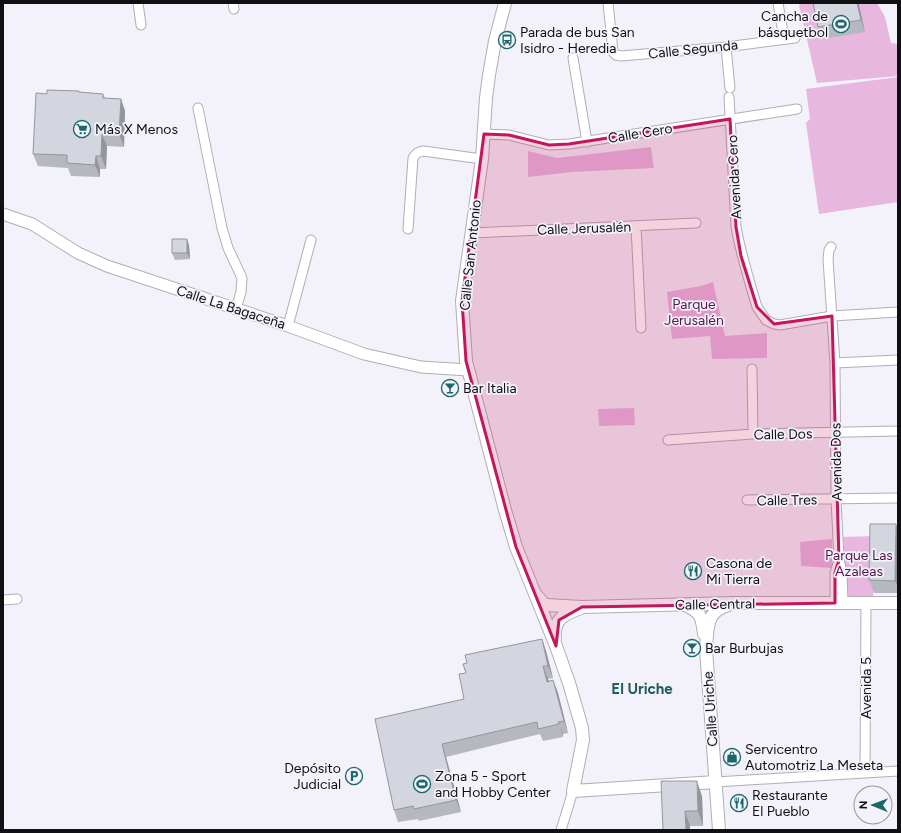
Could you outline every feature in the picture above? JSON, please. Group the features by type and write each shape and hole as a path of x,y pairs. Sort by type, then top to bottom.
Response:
{"main road":[{"name":"Calle San Antonio","path":"506,3 492,58 486,98 482,159 462,301 466,361 504,510 516,547 556,646 569,683 582,728 583,740"},
{"name":"Calle Central","path":"536,595 543,603 547,605 582,607 734,603 898,603"},
{"name":"Calle Uriche","path":"719,830 706,649 708,629 712,614 719,608 734,603"},
{"path":"684,605 699,613 702,619 706,649"},
{"path":"556,646 555,630 559,620 563,616 582,607"},
{"path":"583,740 583,770 585,782 597,789"},
{"path":"583,740 573,791 716,782"},
{"path":"702,783 710,779 713,774 714,766"}],"street":[{"path":"138,3 141,25"},
{"name":"Calle Segunda","path":"608,3 613,52 621,56 726,47 795,38"},
{"path":"778,3 784,39"},
{"name":"Avenida Cero","path":"726,47 730,93 736,227 741,256 757,306 766,320 770,323 780,325 832,316"},
{"path":"573,58 587,142"},
{"path":"198,108 222,228 228,248 242,278 241,292 236,309"},
{"name":"Calle Cero","path":"484,134 509,135 549,145 587,142 797,108"},
{"path":"408,229 413,158 415,154 423,151 482,159"},
{"name":"Calle La Bagaceña","path":"3,214 32,224 78,253 107,266 288,326 364,354 421,367 468,370"},
{"name":"Calle Jerusalén","path":"472,233 696,223"},
{"path":"636,226 641,328"},
{"path":"288,326 311,240"},
{"name":"Avenida Dos","path":"831,247 829,250 828,259 835,363 836,499 839,560 835,572 839,603"},
{"path":"832,316 898,312"},
{"path":"835,363 898,360"},
{"path":"752,370 753,434"},
{"name":"Calle Dos","path":"668,440 753,434 898,431"},
{"name":"Calle Tres","path":"747,500 898,498"},
{"path":"3,600 17,599"},
{"name":"Avenida 5","path":"865,772 866,603"},
{"path":"716,782 898,771"},
{"path":"561,830 573,791"}],"highlighted area":[{"path":"730,119 736,227 741,256 757,307 774,324 832,316 839,560 835,573 835,603 582,607 559,620 556,646 516,547 466,361 462,301 484,134 509,135 549,145 569,144"}],"green space":[{"path":"804,3 877,3 885,17 891,43 898,44 898,76 817,83 799,5"},
{"path":"898,77 898,202 819,214 806,123 810,119 806,89"},
{"path":"651,147 654,168 572,172 528,177 528,151 557,158"},
{"name":"Parque Jerusalén","path":"713,282 725,336 767,333 767,358 712,359 710,336 672,339 667,292 701,286"},
{"path":"634,408 635,425 599,426 598,409"},
{"name":"Parque Las Azaleas","path":"875,536 873,599 852,598 844,589 843,537"},
{"path":"832,539 832,568 801,566 800,542"}],"building":[{"path":"813,3 857,3 861,20 818,27"},
{"name":"Más X Menos","path":"47,90 79,91 103,94 103,98 121,99 119,134 102,134 101,156 96,156 95,165 67,163 67,155 33,154 36,93 47,94"},
{"path":"172,239 187,239 187,253 172,253"},
{"path":"870,524 896,524 895,581 869,580"},
{"path":"542,639 548,666 543,666 547,682 553,680 564,721 558,722 559,724 538,729 537,722 442,744 456,800 414,809 413,806 394,810 375,719 464,699 459,674 466,673 463,664 467,663 465,655"},
{"path":"661,781 697,781 698,811 685,811 686,830 663,830"}],"place":[{"name":"Cancha de básquetbol","path":"841,24"},
{"name":"Parada de bus San Isidro - Heredia","path":"507,40"},
{"name":"Más X Menos","path":"82,129"},
{"name":"Bar Italia","path":"450,388"},
{"name":"Casona de Mi Tierra","path":"693,571"},
{"name":"Bar Burbujas","path":"692,648"},
{"name":"Servicentro Automotriz La Meseta","path":"732,757"},
{"name":"Depósito Judicial","path":"354,776"},
{"name":"Zona 5 - Sport and Hobby Center","path":"422,784"},
{"name":"Restaurante El Pueblo","path":"739,803"}],"district":[{"name":"El Uriche","path":"642,689"}]}
